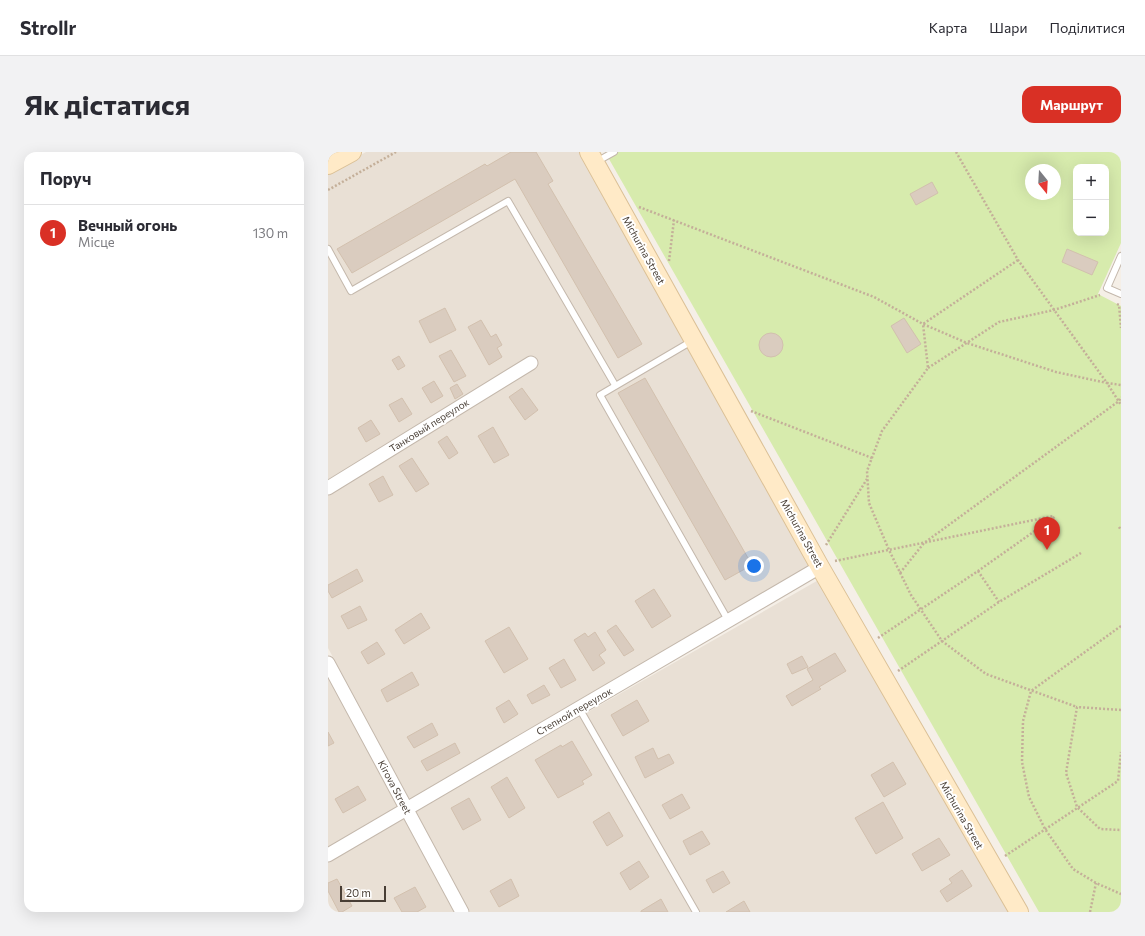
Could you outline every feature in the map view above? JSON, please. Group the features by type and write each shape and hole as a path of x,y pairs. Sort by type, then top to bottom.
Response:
{"main road":[{"path":"328,165 352,152"},
{"name":"Michurina Street","path":"592,157 694,340 827,564 865,646 1018,912"}],"street":[{"name":"Танковый переулок","path":"328,488 531,363"},
{"name":"Степной переулок","path":"328,855 728,620 827,564"},
{"name":"Kirova Street","path":"328,663 462,912"}],"lane":[{"path":"592,157 614,152"},
{"path":"328,249 352,291 508,201 616,385"},
{"path":"1121,256 1107,288 1121,294"},
{"path":"694,340 600,395 728,620"},
{"path":"579,708 696,912"}],"path":[{"path":"328,190 396,152"},
{"path":"956,152 1018,260 1120,403"},
{"path":"637,206 874,297 923,324 967,343 1056,372 1121,385"},
{"path":"669,263 674,220"},
{"path":"923,324 1018,260"},
{"path":"1105,298 1098,294 1054,310 999,322 928,368 882,431 867,471 867,479 869,503 889,550 920,611 942,641 986,674 1077,707 1121,710"},
{"path":"1112,301 1119,305 1121,328"},
{"path":"923,324 928,368"},
{"path":"900,573 924,543 1120,403 1121,397"},
{"path":"747,409 872,458"},
{"path":"825,546 867,479"},
{"path":"827,564 1056,516 920,611 865,646"},
{"path":"884,680 999,602 1081,553"},
{"path":"978,571 999,602"},
{"path":"1121,626 1031,691 1023,721 1022,762 1029,797 1045,829 1073,869 1096,883 1121,894"},
{"path":"1077,707 1066,774 1077,807 1100,829 1121,830"},
{"path":"992,865 1118,781 1121,752"},
{"path":"1090,912 1096,883"}],"shaded area":[{"path":"366,152 582,152 814,564 410,800 328,648 328,173"},
{"path":"822,578 1011,912 470,912 415,811"},
{"path":"328,676 398,806 328,847"},
{"path":"403,817 454,912 328,912 328,861"}],"green space":[{"path":"605,152 1121,152 1121,243 1098,294 1121,306 1121,912 1039,912"}],"building":[{"path":"511,152 536,152 553,181 548,184 642,344 618,358 515,179 352,273 337,249 485,164 487,166"},
{"path":"932,182 938,193 916,205 910,194"},
{"path":"1067,249 1098,262 1092,275 1062,262"},
{"path":"445,308 456,330 430,343 419,321"},
{"path":"904,318 921,344 907,353 891,326"},
{"path":"481,320 491,337 496,334 502,345 497,348 502,357 489,365 468,327"},
{"path":"771,333 776,334 782,340 782,350 776,356 771,357 766,356 760,350 759,345 760,340 766,334"},
{"path":"451,350 466,376 454,382 439,356"},
{"path":"399,356 405,366 398,370 392,360"},
{"path":"645,378 752,565 725,580 618,393"},
{"path":"434,381 443,396 431,403 422,388"},
{"path":"457,384 463,394 455,399 450,388"},
{"path":"522,388 538,410 525,420 509,397"},
{"path":"402,398 412,414 399,422 389,405"},
{"path":"371,420 380,434 366,442 358,428"},
{"path":"493,427 509,455 494,463 478,436"},
{"path":"447,436 458,453 449,459 438,442"},
{"path":"412,458 429,484 416,492 399,466"},
{"path":"383,476 393,495 379,502 369,484"},
{"path":"357,569 363,581 332,598 328,591 328,585"},
{"path":"654,589 671,616 652,628 635,601"},
{"path":"360,606 367,620 348,629 341,616"},
{"path":"421,613 430,628 404,644 395,630"},
{"path":"616,625 634,650 624,656 607,631"},
{"path":"509,627 528,659 504,673 485,641"},
{"path":"595,632 606,650 599,655 605,663 593,671 574,640 585,633 588,637"},
{"path":"377,642 385,654 368,664 361,652"},
{"path":"835,653 846,671 819,687 821,689 792,706 786,696 813,680 807,669"},
{"path":"802,656 808,667 792,674 787,664"},
{"path":"564,659 576,680 561,688 549,668"},
{"path":"412,672 419,685 387,702 381,690"},
{"path":"544,685 550,695 532,704 527,695"},
{"path":"509,700 518,714 504,723 496,708"},
{"path":"637,700 649,721 623,736 611,715"},
{"path":"432,723 438,735 414,748 407,737"},
{"path":"328,732 334,743 328,746"},
{"path":"572,741 592,775 582,781 584,784 558,798 535,760 561,745 562,747"},
{"path":"455,743 460,753 427,771 421,761"},
{"path":"653,748 658,759 669,754 674,763 645,778 635,757"},
{"path":"893,762 906,784 884,797 871,775"},
{"path":"507,777 525,808 509,818 491,787"},
{"path":"358,786 366,800 343,813 335,799"},
{"path":"682,794 690,808 670,819 662,805"},
{"path":"469,798 481,820 463,830 451,808"},
{"path":"883,802 903,838 876,854 855,818"},
{"path":"609,812 623,836 607,846 593,822"},
{"path":"702,831 710,844 690,855 683,841"},
{"path":"939,838 950,855 922,871 912,854"},
{"path":"639,861 649,877 630,890 620,873"},
{"path":"962,870 972,886 947,902 940,891 952,883 949,879"},
{"path":"723,871 730,883 713,893 706,880"},
{"path":"337,879 352,906 342,912 339,912 328,891 328,883"},
{"path":"511,879 519,896 499,907 490,891"},
{"path":"415,887 426,907 417,912 402,912 394,898"},
{"path":"661,899 668,912 641,912 641,911"},
{"path":"744,901 750,912 726,912"}],"place":[{"name":"Вечный огонь","path":"1047,550"}]}
